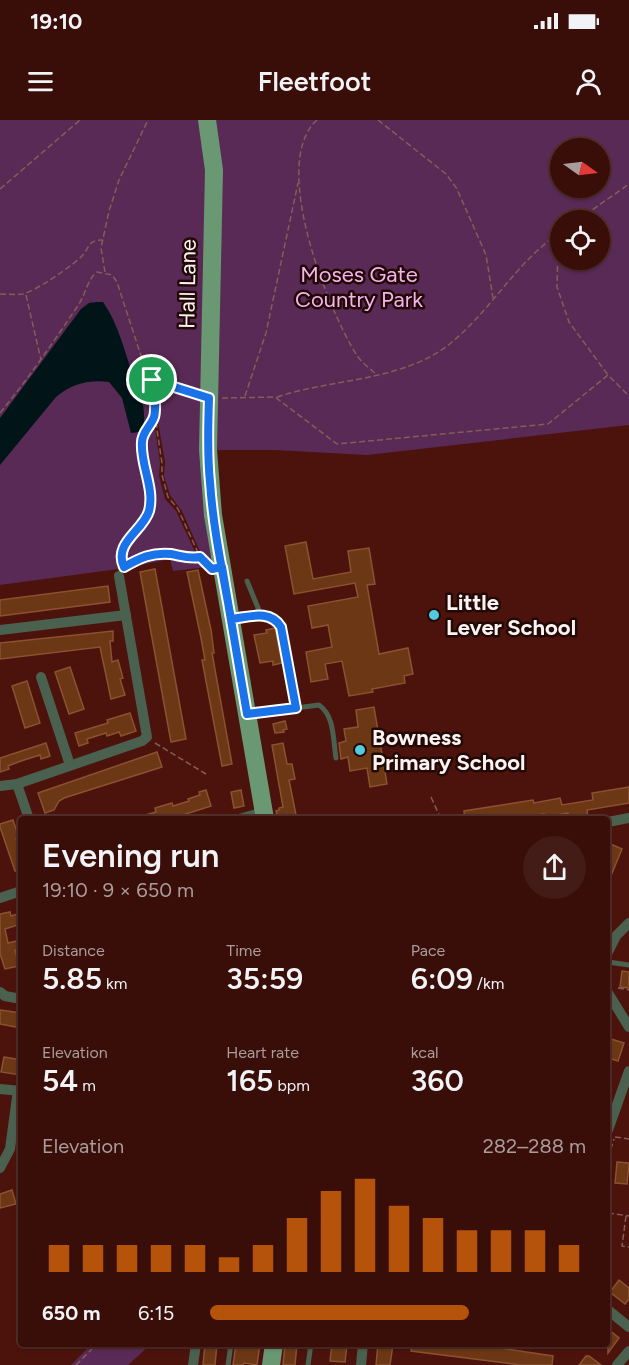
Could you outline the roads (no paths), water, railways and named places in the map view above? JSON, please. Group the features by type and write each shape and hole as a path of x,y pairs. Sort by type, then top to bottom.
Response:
{"main road":[{"name":"Hall Lane","path":"207,120 214,170 208,450 213,514 265,815"},
{"path":"271,1365 274,1347"}],"street":[{"path":"0,786 17,784 146,738 119,576"},
{"path":"0,630 126,615"},
{"path":"40,677 70,765"},
{"path":"17,784 28,816"},
{"path":"610,822 629,818"},
{"path":"0,898 18,892"},
{"path":"610,948 616,936 629,923"},
{"path":"0,992 5,996 18,998"},
{"path":"610,996 629,1027"},
{"path":"610,1124 629,1071"},
{"path":"0,1089 18,1091"},
{"path":"0,1168 10,1149 18,1103"},
{"path":"610,1313 629,1328"},
{"path":"193,1365 196,1347"},
{"path":"361,1365 363,1347"},
{"path":"617,1365 629,1351"}],"lane":[{"path":"247,581 261,615"},
{"path":"231,619 261,615 278,621 296,708"},
{"path":"247,714 319,705 326,710 330,718 336,758"},
{"path":"610,962 629,965"},
{"path":"228,1365 231,1347"},
{"path":"308,1365 311,1347"}],"place":[{"name":"Little Lever School","path":"434,615"},
{"name":"Bowness Primary School","path":"360,750"}],"park label":[{"name":"Moses Gate Country Park","path":"359,286"}]}
